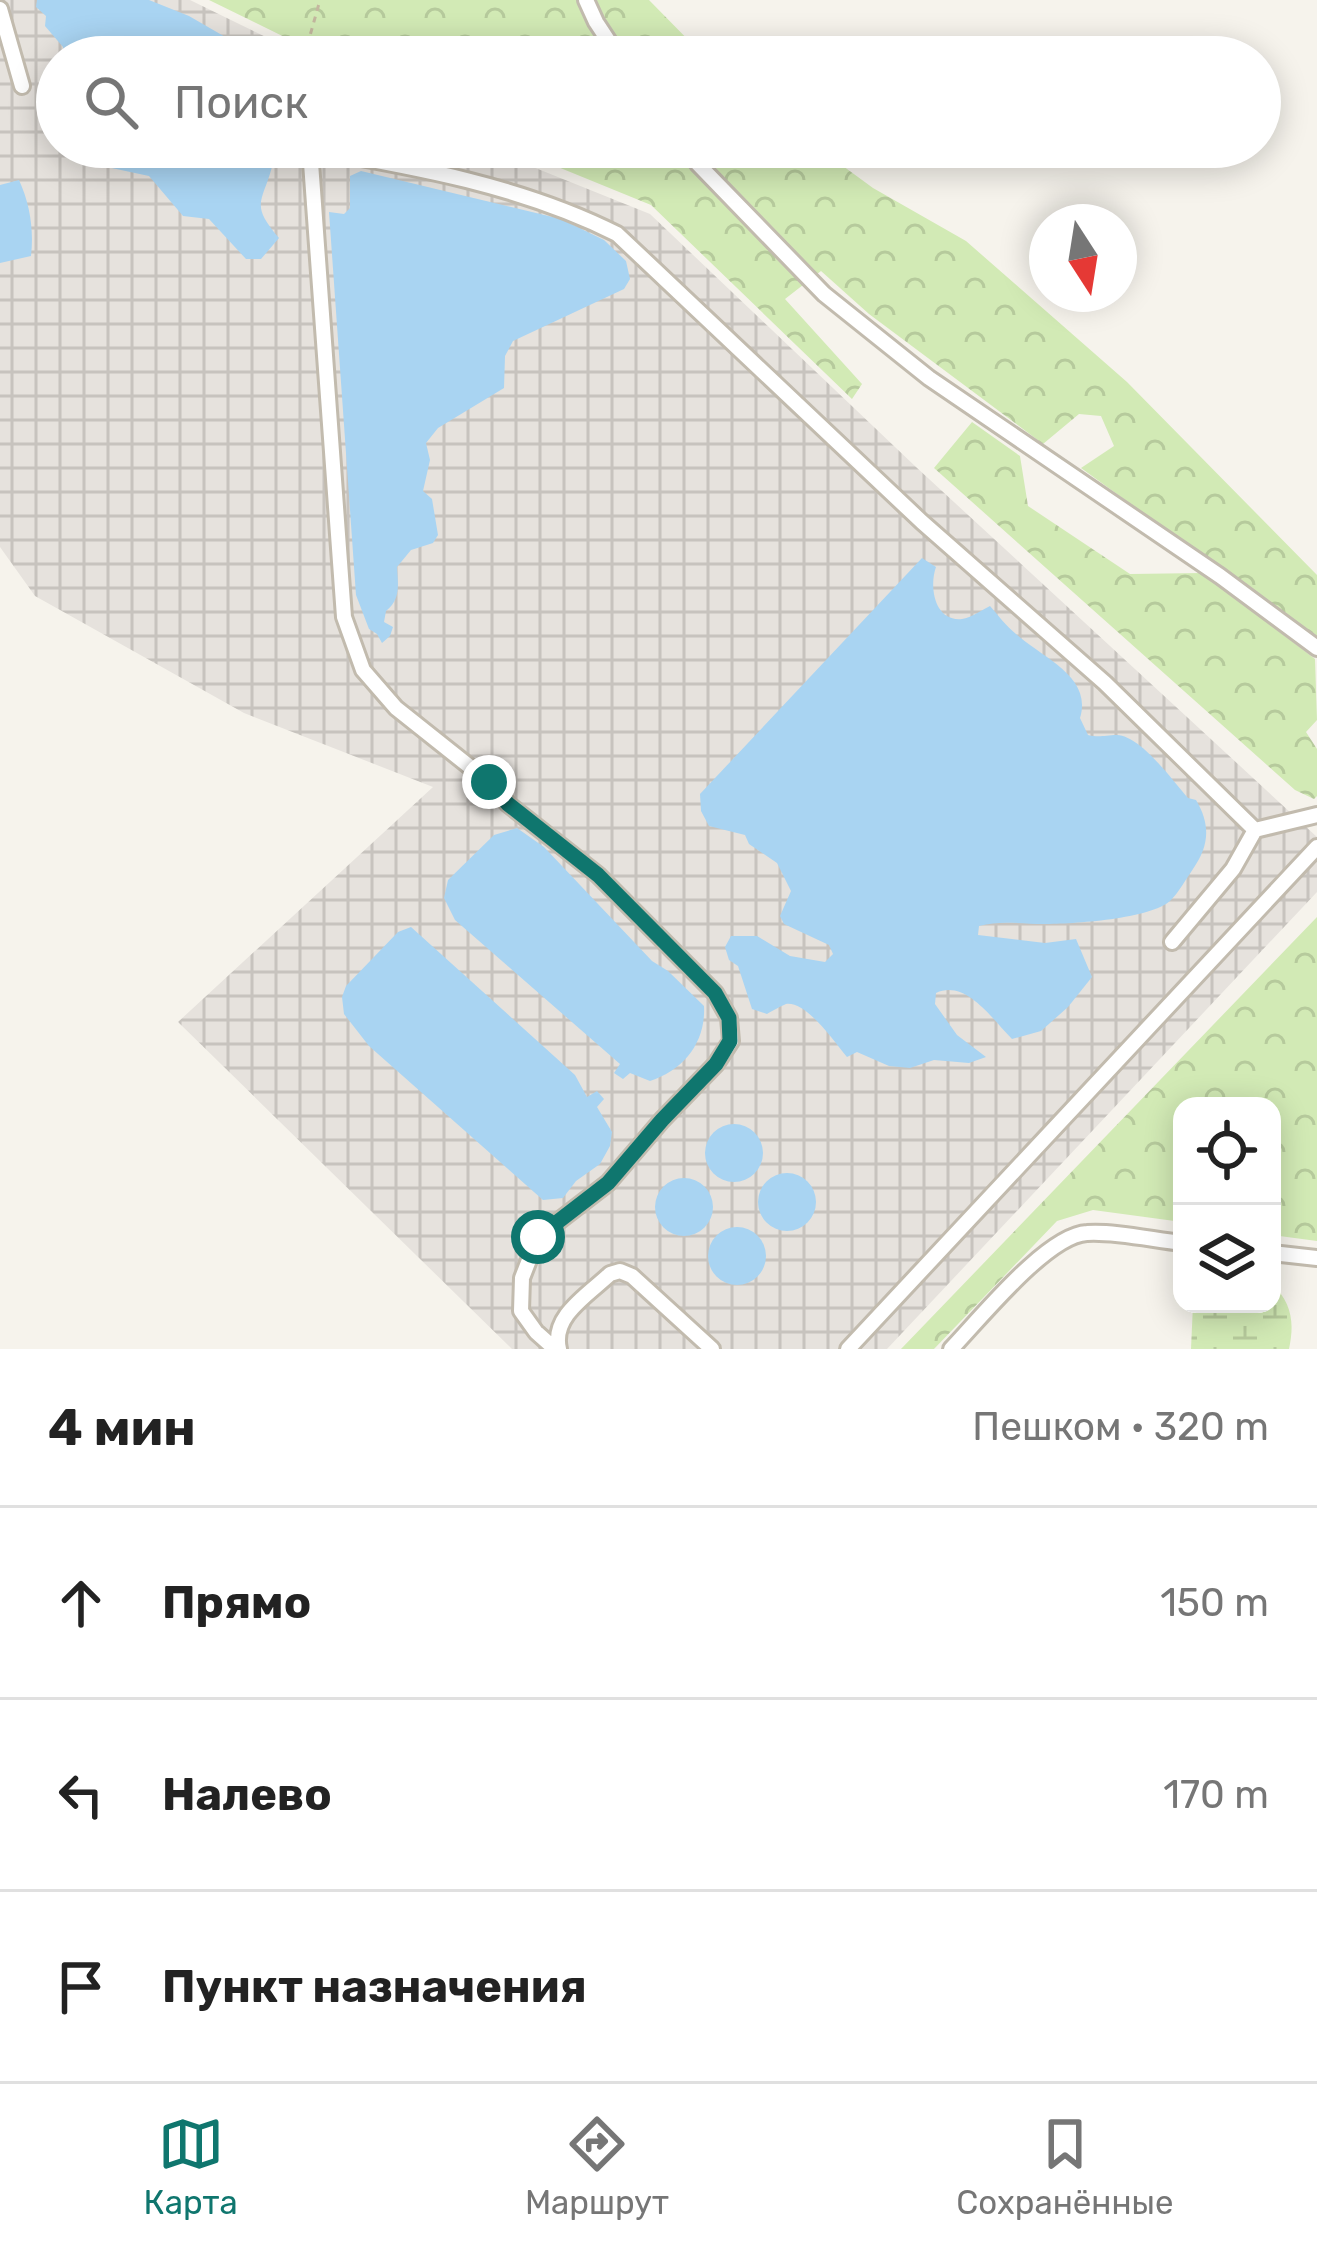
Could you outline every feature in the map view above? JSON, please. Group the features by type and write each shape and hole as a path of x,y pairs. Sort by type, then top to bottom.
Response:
{"street":[{"path":"586,0 605,36"},
{"path":"0,9 22,86"},
{"path":"311,168 344,617 363,670 396,708 598,875 715,993 729,1018 730,1041 716,1064 608,1183 538,1237 522,1278 521,1311 557,1349"},
{"path":"422,168 574,212 617,234 922,523 1105,683 1255,830"},
{"path":"702,168 824,294 929,378 1220,576 1317,648"},
{"path":"1172,942 1233,869 1255,830 1317,815"},
{"path":"848,1349 1317,847"},
{"path":"951,1349 1045,1252 1066,1238 1086,1232 1173,1242"},
{"path":"1281,1254 1317,1258"},
{"path":"557,1349 560,1321 610,1274 620,1271 632,1276 712,1349"}],"path":[{"path":"310,36 320,0"}],"shaded area":[{"path":"0,0 190,0 264,36 36,36 36,168 535,168 650,214 1317,837 1317,892 887,1349 512,1349 178,1022 433,787 244,713 35,596 0,547"}],"green space":[{"path":"209,0 649,0 684,36 282,36"},
{"path":"560,168 846,168 966,241 1029,296 1029,312 1047,312 1127,382 1317,575 1317,639 1081,468 1114,446 1101,416 1079,414 1043,444 869,314 821,271 785,299 862,384 852,399 651,205"},
{"path":"972,422 1020,456 1028,506 1130,574 1203,573 1315,659 1317,720 1306,732 1317,749 1314,799 1295,790 934,468"},
{"path":"1317,917 1317,1241 1281,1236 1281,1097 1173,1097 1173,1221 1093,1210 1057,1221 934,1349 901,1349"},
{"path":"1281,1294 1284,1298 1292,1330 1289,1349 1191,1349 1193,1313 1281,1313"}],"water":[{"path":"37,0 149,0 224,36 54,36 45,26 46,16 36,7"},
{"path":"112,168 272,168 261,210 279,238 261,259 246,259 209,219 183,216 149,176"},
{"path":"361,171 561,219 604,240 626,261 630,279 624,289 513,341 505,356 504,388 438,428 426,443 430,460 423,491 432,499 438,535 433,543 411,550 397,567 396,597 384,622 393,627 382,643 369,629 356,595 329,212 344,214 350,208 350,176"},
{"path":"19,180 30,217 31,256 0,263 0,185"},
{"path":"922,558 936,567 934,593 945,615 962,619 990,606 1012,631 1072,679 1079,690 1080,718 1088,735 1126,737 1146,751 1188,798 1196,800 1206,835 1202,852 1174,897 1147,912 1091,921 979,926 978,935 1045,943 1076,939 1092,977 1041,1031 1012,1039 968,996 958,991 936,993 935,1004 957,1035 986,1057 969,1063 934,1060 910,1068 889,1066 857,1052 847,1057 820,1024 794,1005 767,1014 752,1009 738,966 729,960 725,947 731,936 757,936 790,956 825,962 833,954 829,945 784,924 780,916 791,891 777,863 749,844 745,835 709,826 701,811 700,794"},
{"path":"517,828 544,847 652,961 704,1006 697,1043 673,1070 650,1081 630,1073 623,1079 614,1073 620,1064 455,920 444,898 448,880 494,835"},
{"path":"411,927 575,1075 587,1097 597,1091 604,1099 597,1107 612,1132 610,1146 600,1164 576,1181 563,1198 543,1200 369,1046 344,1014 346,986 398,932"},
{"path":"734,1124 754,1133 763,1153 754,1173 734,1182 714,1173 705,1153 714,1133"},
{"path":"787,1173 807,1182 816,1202 807,1222 787,1231 767,1222 758,1202 767,1182"},
{"path":"684,1178 704,1187 713,1207 704,1227 684,1236 664,1227 655,1207 664,1187"},
{"path":"737,1227 757,1236 766,1256 757,1276 737,1285 717,1276 708,1256 717,1236"}],"route":[{"path":"489,782 508,804 598,875 715,993 729,1018 730,1041 716,1064 608,1183 538,1237"}]}
